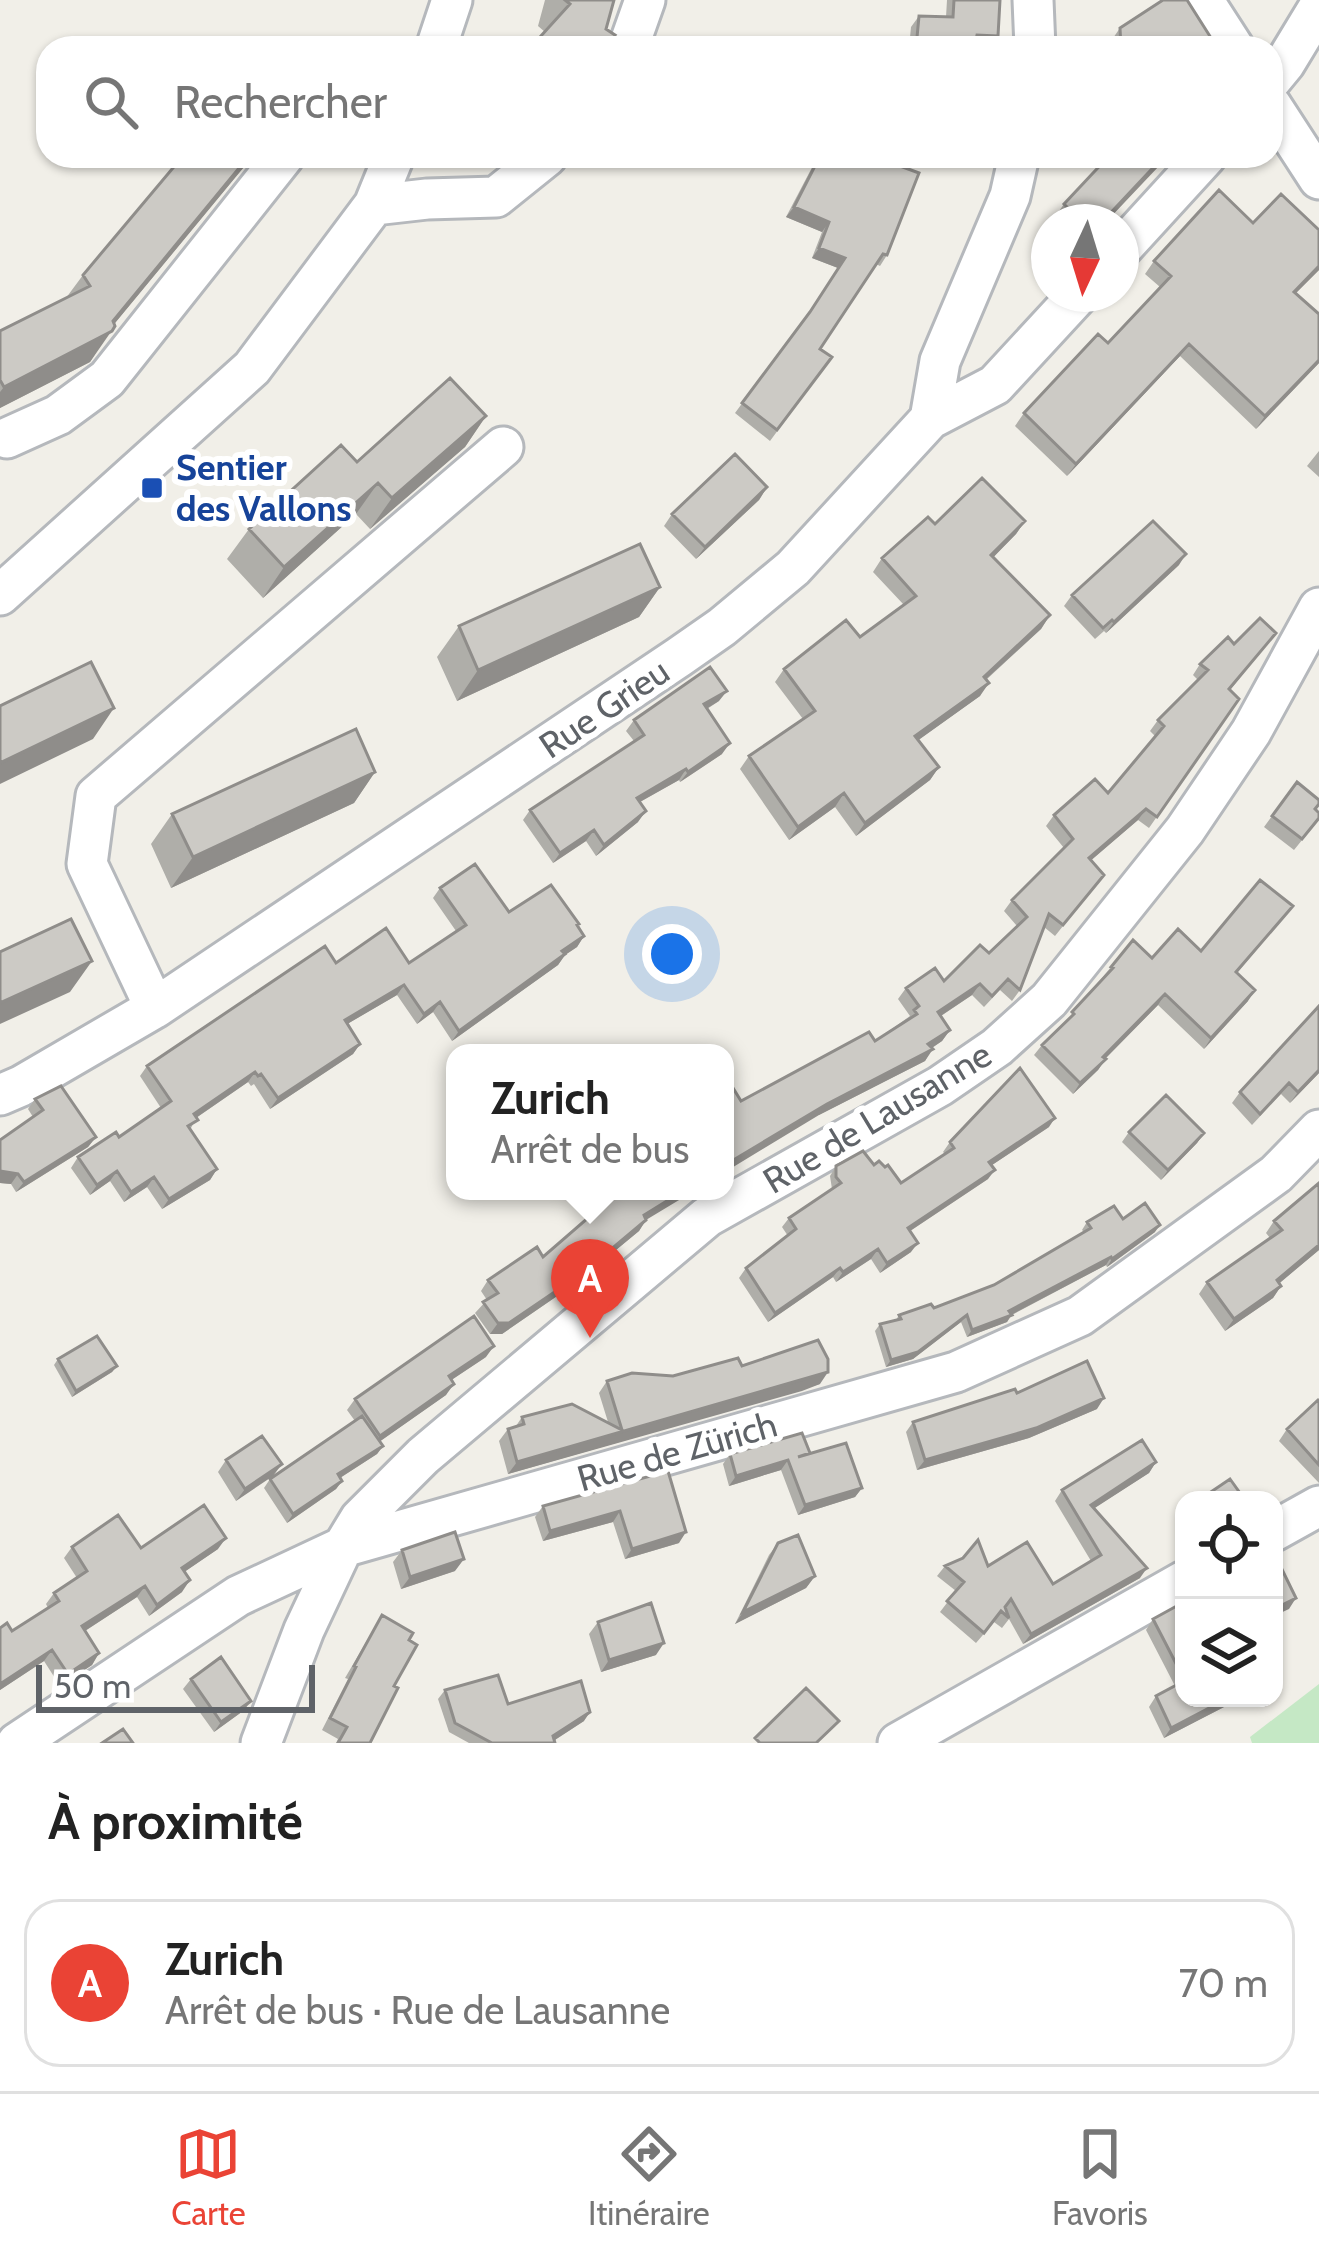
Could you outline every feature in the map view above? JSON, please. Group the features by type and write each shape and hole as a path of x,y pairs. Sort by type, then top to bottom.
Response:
{"street":[{"path":"440,36 452,0"},
{"path":"632,36 645,0"},
{"path":"1033,0 1034,36"},
{"path":"1203,0 1226,36"},
{"path":"1283,62 1319,7"},
{"path":"1283,124 1319,179"},
{"path":"7,438 58,415 107,379 274,168"},
{"path":"1,594 252,368 374,205 389,168"},
{"path":"374,205 496,197 533,168"},
{"path":"930,419 940,361 1010,196 1016,168"},
{"path":"1139,229 1195,168"},
{"path":"930,419 995,386 1063,312"},
{"name":"Rue Grieu","path":"0,1095 155,1008 722,628 793,568 930,419"},
{"path":"155,1008 87,864 96,796 503,447"},
{"name":"Rue de Lausanne","path":"262,1743 304,1630 360,1519 423,1456 707,1217 940,1086 997,1047 1048,1000 1185,830 1251,732 1319,608"},
{"name":"Rue de Zürich","path":"17,1743 238,1596 343,1546 956,1372 1080,1316 1276,1174 1319,1130"},
{"path":"1283,1526 1319,1506"},
{"path":"898,1743 1175,1586"}],"green space":[{"path":"1319,1684 1319,1743 1252,1743 1250,1737"}],"building":[{"path":"565,0 614,0 606,29 615,35 541,36 570,4"},
{"path":"954,0 1000,0 998,36 917,36 919,16 953,17"},
{"path":"1163,0 1187,0 1210,36 1120,36 1120,28"},
{"path":"173,168 239,168 113,321 112,331 4,387 0,331 90,286 83,275"},
{"path":"814,168 905,168 919,173 887,255 883,254 820,349 832,357 777,430 742,403 845,258 819,248 829,222 794,207"},
{"path":"1098,168 1153,168 1119,204 1064,204"},
{"path":"1219,190 1253,223 1281,194 1319,230 1319,266 1294,292 1319,314 1319,360 1265,416 1189,344 1076,464 1024,413 1098,334 1108,343 1171,276 1154,261"},
{"path":"450,378 486,416 392,498 378,483 284,567 249,529 341,445 357,462"},
{"path":"735,454 767,487 705,547 672,514"},
{"path":"982,478 1025,521 991,555 1050,615 984,677 989,683 915,736 939,767 865,823 844,793 798,827 749,756 815,711 784,669 846,620 860,637 916,596 882,558 928,517 935,524"},
{"path":"1153,521 1186,554 1103,628 1072,595"},
{"path":"640,544 660,587 478,670 459,626"},
{"path":"1260,618 1276,633 1229,689 1239,699 1157,817 1146,809 1089,858 1104,875 1063,925 1049,914 1020,990 1008,979 992,996 980,984 938,1012 950,1030 928,1044 933,1049 734,1160 734,1090 741,1101 869,1032 875,1041 917,1014 914,1010 919,1006 906,988 935,968 944,981 980,945 989,953 1027,917 1012,900 1073,839 1054,815 1095,779 1108,793 1164,726 1158,720 1208,670 1200,664 1228,637 1234,644"},
{"path":"91,662 114,708 0,763 0,706"},
{"path":"710,667 727,691 704,704 730,743 637,798 646,811 604,845 594,830 560,853 530,810 644,735 634,720"},
{"path":"356,729 375,772 193,857 172,814"},
{"path":"1297,782 1319,800 1315,809 1319,818 1302,839 1272,816"},
{"path":"475,864 509,912 551,885 584,936 459,1031 440,1002 424,1014 404,985 345,1020 360,1044 278,1098 255,1072 194,1114 198,1120 188,1126 217,1169 169,1199 154,1177 131,1192 117,1171 97,1185 78,1157 116,1132 119,1137 171,1101 147,1066 325,946 336,963 386,928 409,963 466,925 440,888"},
{"path":"1260,880 1293,906 1236,972 1255,990 1211,1038 1165,994 1080,1083 1042,1045 1074,1014 1133,940 1152,958 1178,929 1201,951"},
{"path":"71,919 92,961 0,1003 0,952"},
{"path":"1319,1006 1319,1070 1298,1092 1289,1083 1260,1114 1240,1092"},
{"path":"1020,1068 1055,1118 989,1162 995,1170 908,1228 918,1243 887,1263 878,1249 843,1272 840,1268 775,1313 746,1268 796,1229 789,1218 841,1183 836,1166 863,1151 874,1165 879,1161 888,1165 901,1183 954,1148 950,1142"},
{"path":"61,1086 96,1137 24,1182 18,1174 0,1171 0,1140 43,1110 35,1099"},
{"path":"1166,1095 1204,1133 1168,1170 1129,1132"},
{"path":"1319,1183 1319,1245 1277,1280 1281,1286 1234,1319 1207,1282 1282,1230 1274,1221"},
{"path":"609,1200 668,1200 644,1215 646,1220 584,1272 509,1323 498,1323 483,1302 498,1293 488,1280 537,1247 543,1257"},
{"path":"1145,1203 1160,1225 1112,1259 1009,1311 1012,1315 972,1330 967,1315 918,1352 891,1360 880,1324 994,1285 1091,1228 1087,1222 1114,1206 1123,1219"},
{"path":"474,1316 494,1346 449,1376 454,1384 380,1436 355,1399"},
{"path":"97,1336 117,1366 76,1391 58,1359"},
{"path":"818,1340 828,1359 828,1372 517,1462 508,1429 524,1424 522,1417 572,1404 622,1430 607,1381 632,1373 673,1376 738,1358 742,1366"},
{"path":"1087,1361 1104,1398 1036,1428 925,1460 913,1422 1015,1389 1017,1393"},
{"path":"1319,1401 1319,1465 1287,1429"},
{"path":"362,1416 383,1446 338,1474 342,1481 293,1514 270,1479"},
{"path":"802,1433 810,1453 798,1457 846,1443 862,1488 805,1505 788,1460 736,1476 730,1454"},
{"path":"262,1436 282,1464 245,1489 226,1460"},
{"path":"1142,1440 1156,1462 1091,1505 1147,1568 1031,1634 1011,1599 1005,1607 1009,1618 1001,1611 984,1633 947,1601 964,1582 945,1566 963,1558 978,1540 988,1566 1027,1542 1053,1584 1101,1555 1062,1490"},
{"path":"668,1471 686,1532 632,1549 620,1511 550,1531 543,1506"},
{"path":"1230,1479 1239,1491 1212,1491"},
{"path":"204,1505 226,1538 182,1568 190,1580 157,1605 145,1586 82,1626 99,1653 68,1674 52,1650 0,1684 0,1628 7,1623 12,1631 59,1601 54,1593 87,1571 72,1547 118,1515 141,1548"},
{"path":"455,1532 464,1559 410,1577 402,1550"},
{"path":"798,1535 815,1576 743,1612 778,1543"},
{"path":"1283,1571 1296,1598 1283,1604"},
{"path":"651,1603 664,1643 609,1660 598,1622"},
{"path":"1175,1607 1175,1662 1153,1619"},
{"path":"382,1615 413,1633 409,1640 417,1645 370,1743 338,1743 347,1727 330,1718"},
{"path":"221,1657 251,1701 221,1722 191,1679"},
{"path":"498,1675 508,1704 581,1681 590,1712 553,1736 555,1743 492,1743 455,1723 445,1690"},
{"path":"1175,1686 1175,1707 1211,1707 1171,1728 1156,1696"},
{"path":"806,1688 839,1721 816,1743 760,1743 755,1738"},
{"path":"123,1729 133,1743 102,1743"}],"place":[{"name":"Sentier des Vallons","path":"152,488"},
{"name":"Zurich","path":"590,1338"}]}
